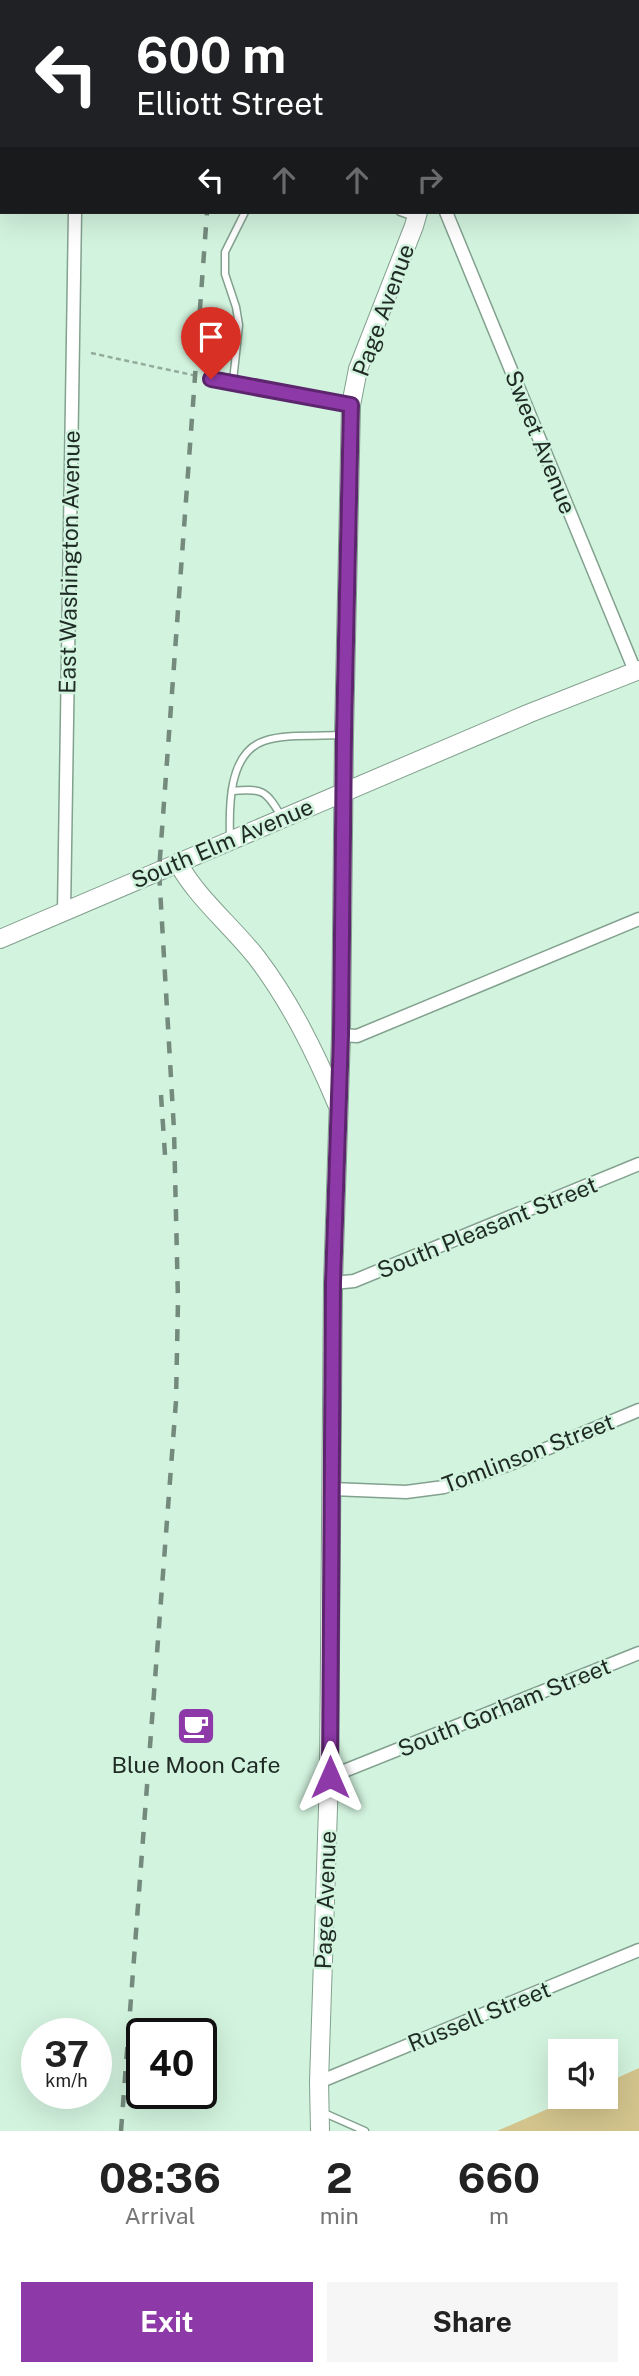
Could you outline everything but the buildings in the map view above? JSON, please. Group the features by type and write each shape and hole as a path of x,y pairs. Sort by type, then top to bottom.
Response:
{"street":[{"name":"East Washington Avenue","path":"64,912 75,214"},
{"name":"Page Avenue","path":"320,2131 319,2082 330,1777 333,1283 341,1035 351,405 358,369 414,226 411,214"},
{"name":"Sweet Avenue","path":"447,214 637,671"},
{"path":"211,379 351,405"},
{"name":"South Elm Avenue","path":"0,939 344,791 637,671"},
{"path":"178,863 187,880 232,928 281,992 314,1049 339,1109"},
{"path":"341,1035 357,1036 639,919"},
{"name":"South Pleasant Street","path":"333,1283 354,1281 639,1164"},
{"name":"Tomlinson Street","path":"332,1489 407,1492 444,1487 510,1464 639,1410"},
{"name":"South Gorham Street","path":"330,1777 639,1653"},
{"name":"Russell Street","path":"319,2082 639,1950"}],"lane":[{"path":"233,384 239,325 225,274 225,252 244,214"},
{"path":"230,841 229,813 238,767 256,745 265,740 344,735"},
{"path":"232,791 255,789 270,796 282,818"},
{"path":"320,2112 365,2131"}],"path":[{"path":"91,354 211,379"}],"shaded area":[{"path":"639,2068 639,2131 497,2131 548,2109 618,2109 618,2078"}],"railway":[{"path":"121,2131 176,1401 178,1301 174,1130 159,871 207,214"},
{"path":"161,1095 165,1155"}],"place":[{"name":"Blue Moon Cafe","path":"196,1726"}],"route":[{"path":"211,379 351,405 341,1035 333,1283 330,1777"}]}
